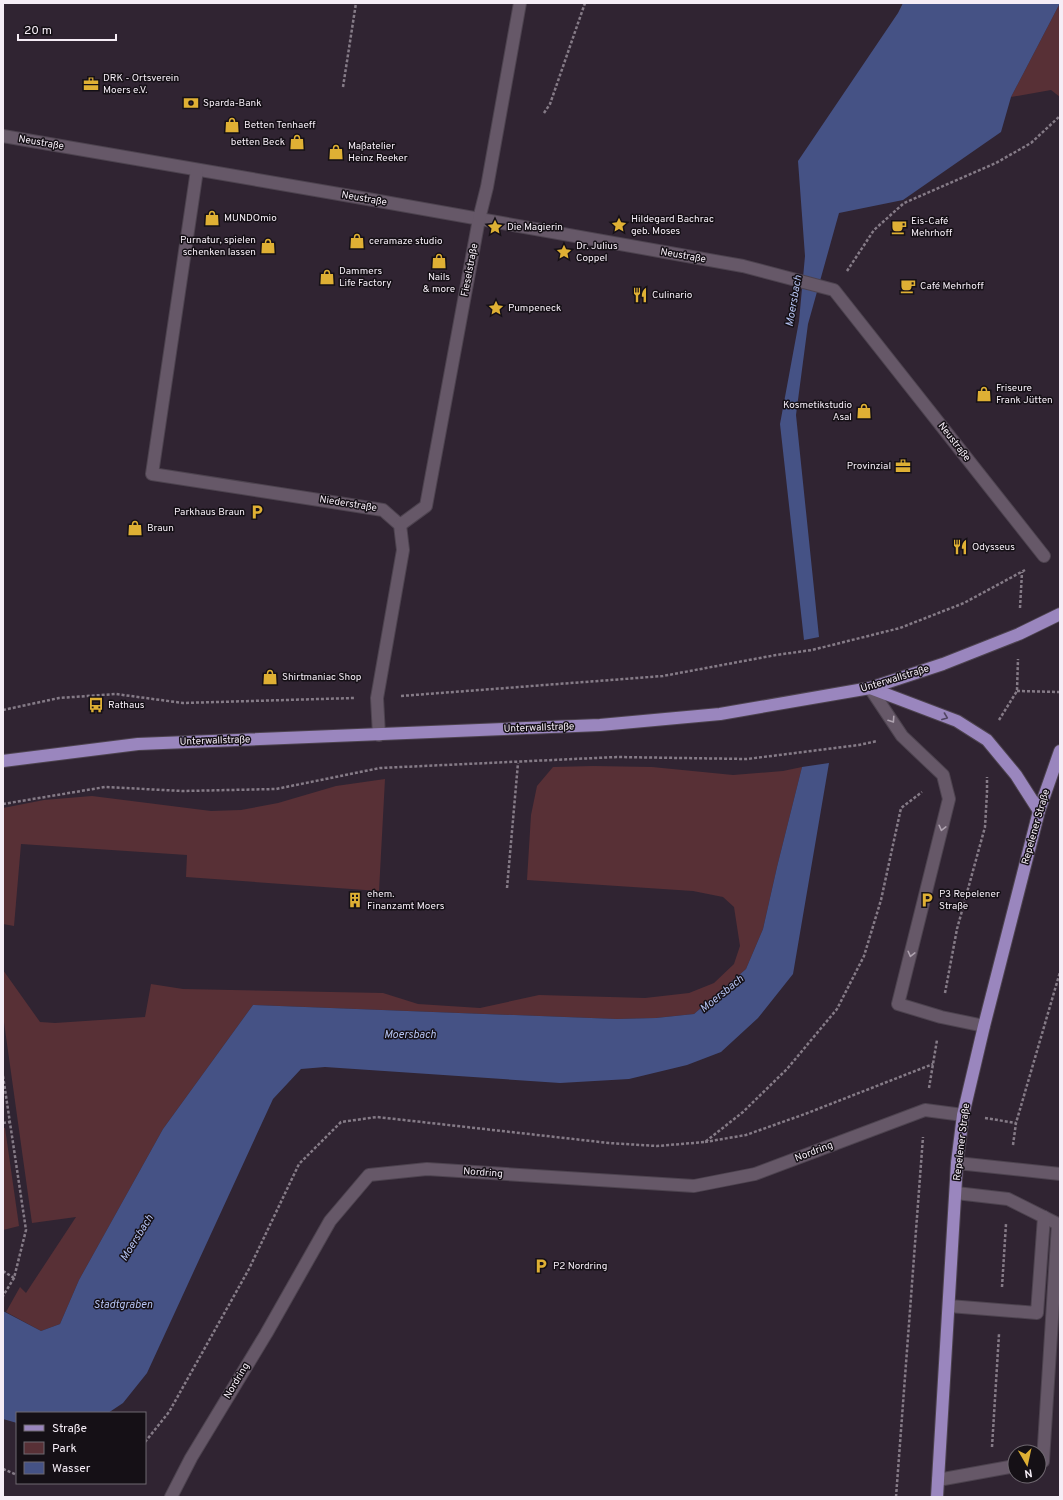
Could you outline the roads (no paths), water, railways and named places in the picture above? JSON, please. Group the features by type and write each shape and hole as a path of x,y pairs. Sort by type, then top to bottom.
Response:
{"main road":[{"name":"Unterwallstraße","path":"3,761 138,744 600,725 720,714 870,688 943,664 1020,634 1060,614"},
{"path":"870,688 958,721 987,740 1016,775 1039,812"},
{"name":"Repelener Straße","path":"937,1497 958,1163 963,1115 984,1026 1039,812 1060,751"}],"street":[{"name":"Fieselstraße","path":"400,525 426,506 479,219 487,187 520,3"},
{"name":"Neustraße","path":"3,136 751,268 834,290 1044,556"},
{"name":"Niederstraße","path":"197,170 152,474 383,510 400,525"},
{"path":"379,735 378,698 403,550 400,525"},
{"path":"870,688 902,736 943,775 949,799 898,1004 941,1017 984,1026"},
{"name":"Nordring","path":"171,1497 191,1458 266,1334 330,1220 369,1175 427,1169 694,1186 755,1174 925,1110 963,1115"},
{"path":"958,1163 1060,1174"},
{"path":"956,1193 1008,1198 1058,1224 1044,1444"},
{"path":"1037,1313 1044,1217"},
{"path":"949,1306 1053,1315"},
{"path":"938,1480 1007,1468"}],"water":[{"path":"903,3 1060,3 1011,97 1001,132 903,200 839,213 808,324 796,415 819,637 804,640 780,424 799,321 805,256 798,161 898,13"},
{"name":"Stadtgraben","path":"829,763 793,974 758,1018 721,1052 687,1065 629,1079 560,1083 325,1067 301,1069 273,1099 147,1373 123,1403 110,1412 16,1412 16,1423 3,1419 3,1311 41,1331 60,1324 79,1280 163,1129 253,1005 617,1019 656,1018 694,1014 746,969 763,929 802,767"}],"place":[{"name":"DRK - Ortsverein Moers e.V.","path":"91,84"},
{"name":"Sparda-Bank","path":"191,103"},
{"name":"Betten Tenhaeff","path":"232,125"},
{"name":"betten Beck","path":"297,142"},
{"name":"Maßatelier Heinz Reeker","path":"336,152"},
{"name":"MUNDOmio","path":"212,218"},
{"name":"Hildegard Bachrac geb. Moses","path":"619,225"},
{"name":"Die Magierin","path":"495,227"},
{"name":"Eis-Café Mehrhoff","path":"899,227"},
{"name":"ceramaze studio","path":"357,241"},
{"name":"Purnatur, spielen schenken lassen","path":"268,246"},
{"name":"Dr. Julius Coppel","path":"564,252"},
{"name":"Nails & more","path":"439,261"},
{"name":"Dammers Life Factory","path":"327,277"},
{"name":"Café Mehrhoff","path":"908,286"},
{"name":"Culinario","path":"640,295"},
{"name":"Pumpeneck","path":"496,308"},
{"name":"Friseure Frank Jütten","path":"984,394"},
{"name":"Kosmetikstudio Asal","path":"864,411"},
{"name":"Provinzial","path":"903,466"},
{"name":"Parkhaus Braun","path":"257,512"},
{"name":"Braun","path":"135,528"},
{"name":"Odysseus","path":"960,547"},
{"name":"Shirtmaniac Shop","path":"270,677"},
{"name":"Rathaus","path":"96,705"},
{"name":"ehem. Finanzamt Moers","path":"355,900"},
{"name":"P3 Repelener Straße","path":"927,900"},
{"name":"P2 Nordring","path":"541,1266"}],"water label":[{"name":"Moersbach","path":"794,301"},
{"name":"Moersbach","path":"722,994"},
{"name":"Moersbach","path":"410,1035"},
{"name":"Moersbach","path":"137,1238"}]}
